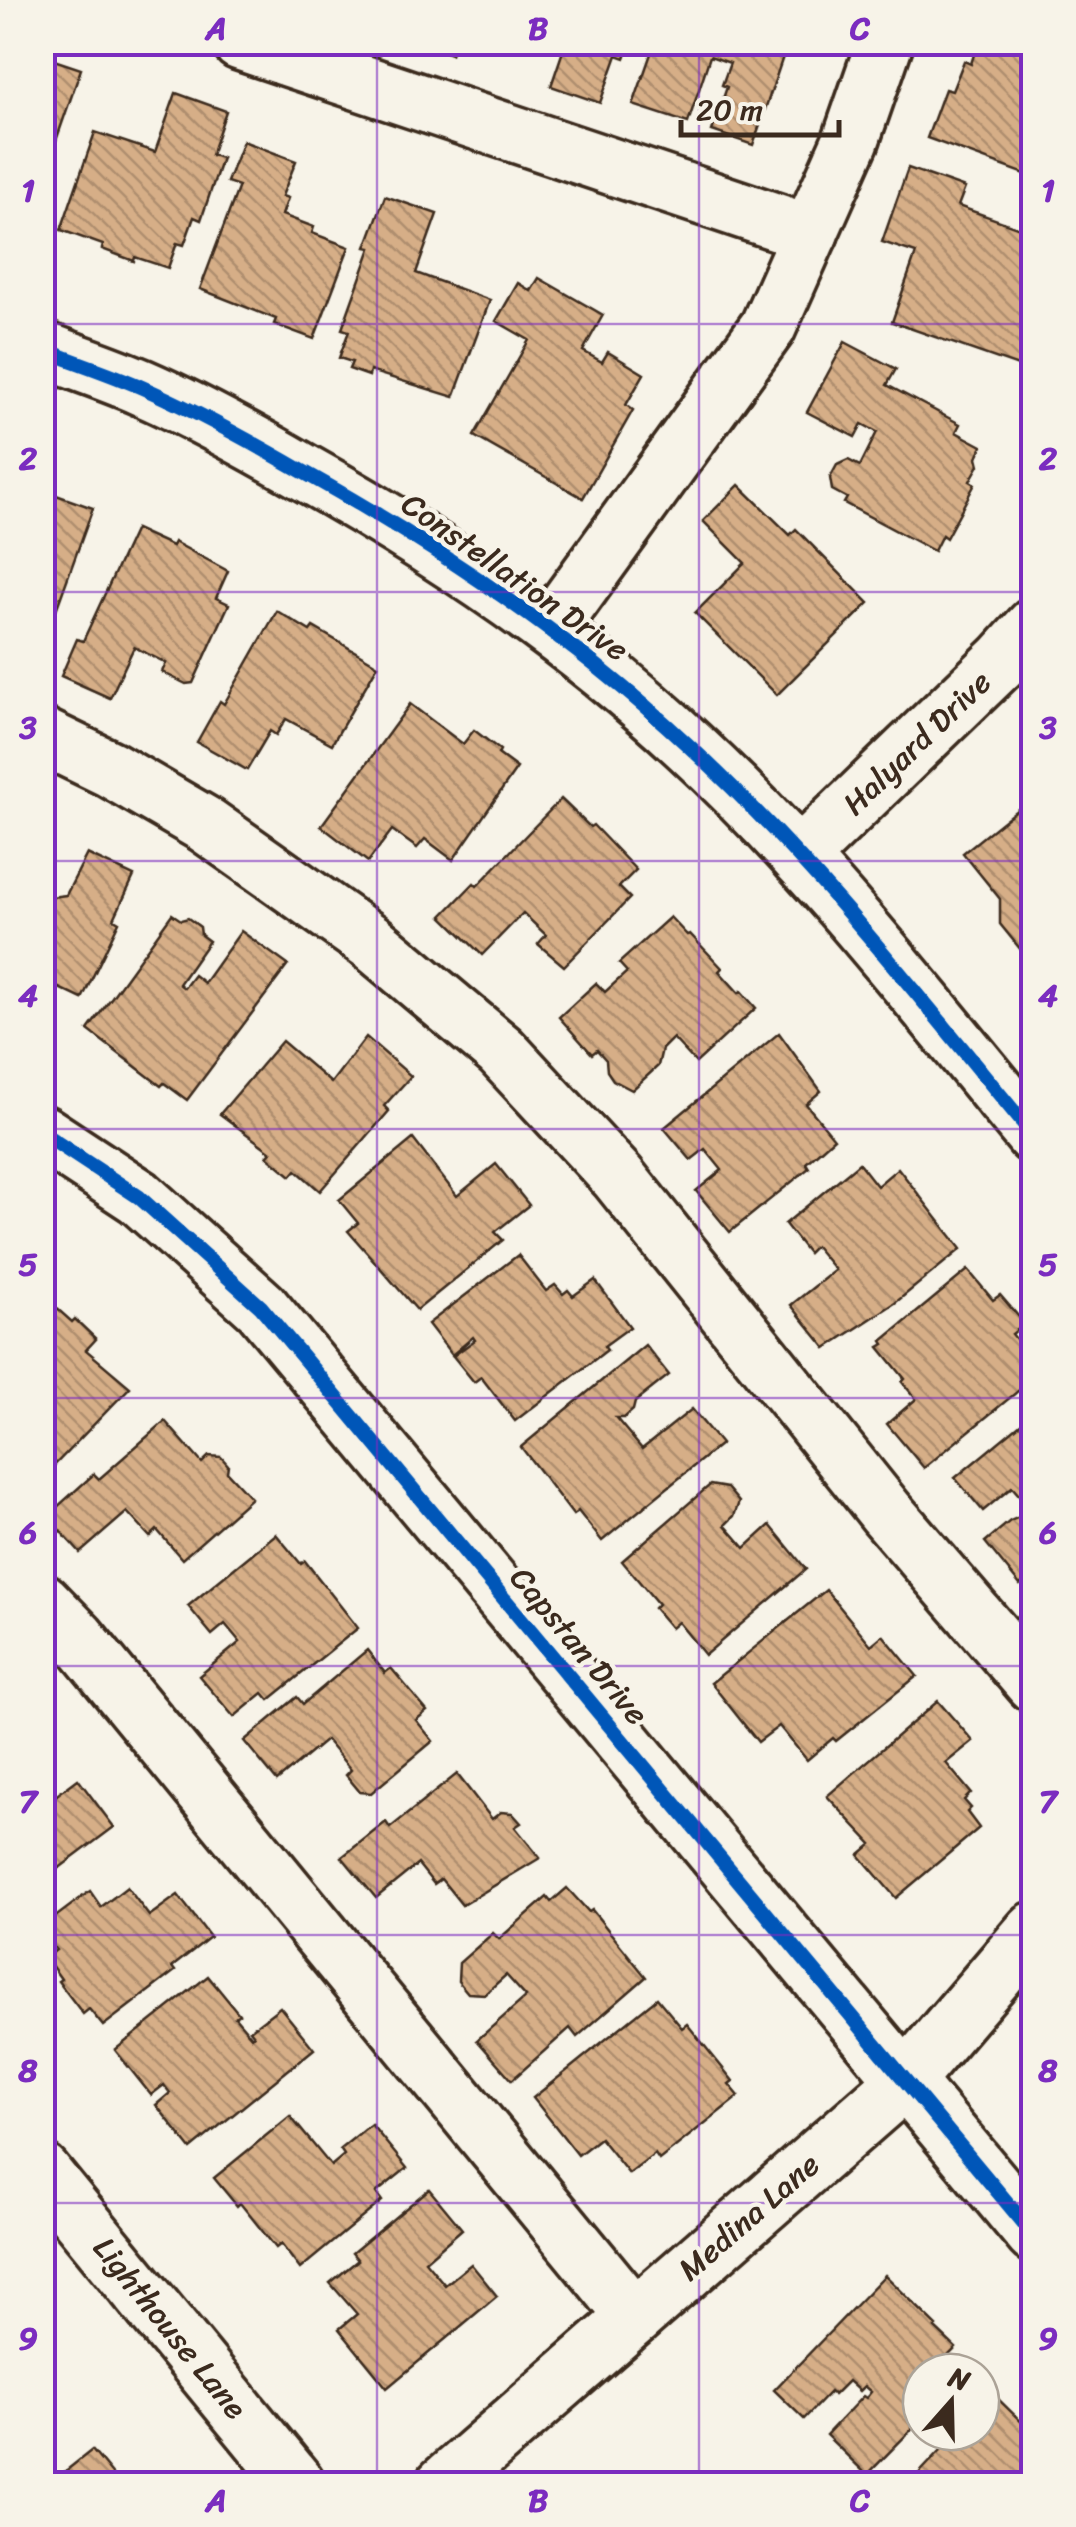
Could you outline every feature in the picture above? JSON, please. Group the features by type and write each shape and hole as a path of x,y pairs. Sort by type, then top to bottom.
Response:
{"street":[{"path":"240,42 810,233"},
{"path":"550,630 768,326 850,140 885,42"},
{"name":"Constellation Drive","path":"42,350 142,387 390,520 611,677 691,747 799,857 851,914 1034,1136"},
{"name":"Halyard Drive","path":"799,857 1034,626"},
{"path":"42,736 110,769 206,825 370,941 501,1051 618,1177 886,1512 1034,1684"},
{"name":"Capstan Drive","path":"42,1133 139,1197 261,1306 1034,2235"},
{"path":"42,1601 77,1637 366,1984 635,2317"},
{"name":"Medina Lane","path":"444,2484 905,2082 1010,1953 1034,1930"},
{"name":"Lighthouse Lane","path":"42,2172 297,2484"}],"building":[{"path":"419,42 455,42 451,54"},
{"path":"566,42 631,42 625,58 617,55 600,103 551,86"},
{"path":"655,42 788,42 753,145 712,131 727,87 722,85 730,63 710,56 688,123 633,105"},
{"path":"978,42 1034,44 1034,169 1028,167 1025,174 927,138 945,89 952,91 964,61 971,64"},
{"path":"42,56 81,69 42,181"},
{"path":"176,93 226,111 211,155 222,158 201,220 194,217 184,245 177,243 168,268 135,257 134,261 61,230 95,132 155,152"},
{"path":"243,141 296,161 282,196 288,198 282,215 314,227 312,233 349,247 314,339 274,324 276,319 200,289 239,186 227,182"},
{"path":"908,168 965,188 958,206 1034,233 1034,332 1021,367 892,322 916,253 882,242"},
{"path":"385,196 437,214 416,273 490,300 454,397 370,371 369,376 349,369 352,362 339,358 349,331 342,329"},
{"path":"539,278 603,315 583,351 602,362 608,352 644,374 626,405 633,410 583,498 474,436 529,340 496,321 518,283 531,291"},
{"path":"845,342 896,369 887,385 960,424 956,432 982,446 977,457 979,465 970,481 975,484 946,538 942,535 934,551 844,503 847,498 832,490 830,478 837,465 848,460 860,466 877,432 862,424 855,437 807,412"},
{"path":"739,485 790,535 796,529 869,603 777,695 695,613 745,563 703,521"},
{"path":"42,490 93,508 55,613 42,609"},
{"path":"135,529 172,546 174,542 228,571 216,598 229,604 193,683 186,684 162,672 166,663 134,647 110,698 61,676 77,639 83,641"},
{"path":"277,611 378,665 332,744 286,719 276,735 270,731 247,770 197,742 220,701 224,704"},
{"path":"410,704 463,744 474,730 517,768 453,860 425,839 417,848 392,830 368,862 321,826"},
{"path":"1034,796 1034,940 1021,950 1000,924 1000,899 963,853"},
{"path":"561,799 590,827 593,825 636,870 619,887 630,898 564,966 538,944 546,935 523,913 482,955 442,916 474,883 477,886"},
{"path":"87,854 134,876 114,919 119,922 82,999 42,980 42,894 49,902 51,897 66,895"},
{"path":"172,914 181,920 188,918 209,941 179,984 184,988 194,975 204,983 241,931 288,965 187,1100 164,1083 161,1086 88,1030"},
{"path":"670,917 756,1008 696,1063 673,1038 662,1049 658,1066 632,1090 613,1080 606,1060 597,1050 592,1054 559,1017 596,983 605,992 627,972 619,963"},
{"path":"779,1033 821,1091 806,1104 834,1138 806,1163 809,1168 730,1232 696,1191 722,1170 705,1149 691,1160 664,1128"},
{"path":"366,1037 411,1076 384,1106 389,1111 320,1191 296,1170 291,1176 267,1156 271,1152 220,1114 282,1041 331,1083"},
{"path":"413,1139 457,1196 496,1164 529,1205 495,1232 503,1240 417,1310 348,1231 358,1223 339,1200"},
{"path":"859,1163 877,1186 898,1168 961,1249 895,1303 826,1348 791,1305 835,1270 815,1246 808,1253 785,1224"},
{"path":"518,1255 546,1291 555,1285 563,1294 568,1290 573,1296 595,1280 630,1327 604,1346 607,1350 515,1421 481,1377 474,1382 453,1356 475,1340 473,1337 452,1355 428,1324"},
{"path":"968,1270 993,1300 1000,1295 1025,1324 1012,1334 1034,1361 1034,1378 924,1468 887,1424 916,1399 879,1347"},
{"path":"44,1297 96,1339 86,1350 130,1387 42,1478"},
{"path":"645,1345 669,1375 635,1402 624,1418 616,1418 642,1449 692,1409 721,1444 602,1541 578,1511 573,1515 521,1447"},
{"path":"1034,1413 1034,1573 1020,1585 985,1542 1010,1521 1033,1511 1012,1487 983,1511 955,1478"},
{"path":"165,1421 202,1463 209,1456 221,1457 228,1465 227,1472 251,1498 182,1559 157,1530 150,1537 127,1512 80,1553 47,1516 94,1474 99,1479"},
{"path":"710,1485 727,1488 739,1502 734,1516 725,1525 745,1548 770,1525 806,1569 705,1655 678,1622 671,1628 654,1608 658,1604 622,1561"},
{"path":"276,1534 301,1564 305,1561 358,1628 269,1700 263,1693 234,1717 199,1676 240,1642 225,1624 212,1635 188,1606"},
{"path":"826,1590 871,1645 883,1635 917,1676 807,1760 779,1726 758,1742 711,1683"},
{"path":"367,1650 385,1673 391,1668 427,1711 416,1720 433,1741 371,1793 360,1792 346,1775 351,1770 326,1740 277,1781 244,1741 297,1697 303,1704"},
{"path":"938,1701 973,1741 946,1763 971,1793 964,1800 971,1808 967,1812 979,1828 896,1898 859,1855 872,1844 827,1796"},
{"path":"457,1774 492,1819 501,1812 512,1813 521,1823 515,1827 540,1858 462,1905 441,1879 434,1884 418,1864 376,1898 342,1857 386,1822 390,1828"},
{"path":"78,1779 114,1827 42,1881 42,1799 46,1803"},
{"path":"127,1887 149,1916 178,1895 210,1937 172,1967 175,1971 103,2026 89,2009 83,2014 58,1981 61,1979 46,1958 56,1950 42,1933 42,1927 90,1891 101,1907"},
{"path":"567,1888 589,1912 592,1910 646,1977 577,2037 570,2028 512,2080 477,2040 526,1997 506,1975 485,1994 468,1993 458,1981 459,1963 493,1933 499,1939 547,1897 551,1902"},
{"path":"208,1976 252,2037 250,2030 280,2007 314,2049 191,2149 156,2105 170,2093 164,2085 151,2095 115,2050"},
{"path":"657,1998 682,2028 687,2024 733,2081 729,2084 739,2096 659,2160 655,2154 629,2174 600,2138 578,2155 533,2098"},
{"path":"290,2116 331,2166 344,2155 340,2149 371,2124 407,2168 376,2193 382,2201 300,2269 281,2244 276,2248 214,2178"},
{"path":"429,2189 462,2229 425,2261 445,2285 471,2264 497,2296 387,2388 339,2329 357,2314 330,2283 358,2260 352,2253"},
{"path":"885,2275 956,2348 952,2352 901,2352 901,2440 867,2475 826,2435 871,2392 864,2386 859,2391 848,2381 834,2395 830,2392 804,2419 774,2390"},
{"path":"1001,2402 1034,2434 1034,2484 909,2484 939,2452 1001,2452"},
{"path":"92,2450 120,2484 64,2484 58,2477"}],"cycle path":[{"path":"42,349 182,406 353,500 504,596 599,668 689,746 781,838 868,935 1034,1136"},
{"path":"42,1133 139,1197 261,1307 1034,2235"}]}
